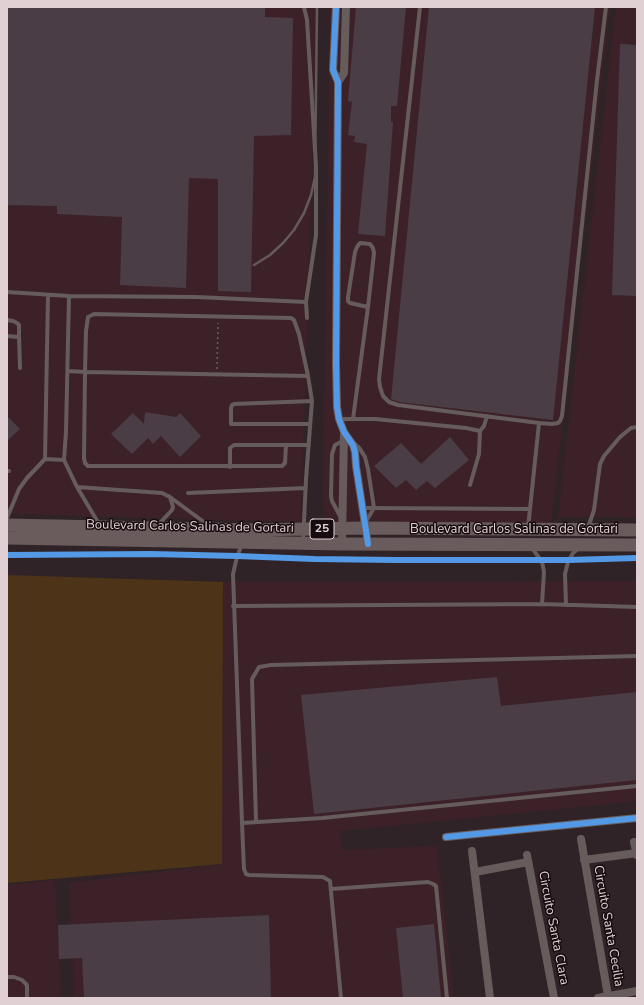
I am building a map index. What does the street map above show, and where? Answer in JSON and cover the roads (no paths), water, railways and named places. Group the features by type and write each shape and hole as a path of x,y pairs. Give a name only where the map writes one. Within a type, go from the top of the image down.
{"main road":[{"name":"Boulevard Carlos Salinas de Gortari","path":"7,524 252,530 304,529 342,524 365,526 528,530 637,530"},
{"name":"Boulevard Carlos Salinas de Gortari","path":"7,538 243,543 303,542 342,544 637,545"}],"street":[{"path":"336,7 333,70 338,82 336,363 338,407 339,419 346,437 355,452 358,482 368,544"},
{"path":"338,82 344,73 346,7"},
{"path":"342,544 342,500 346,437"},
{"path":"343,482 358,482"},
{"path":"446,837 637,818"},
{"name":"Circuito Santa Cecilia","path":"581,839 608,996"},
{"name":"Circuito Santa Cecilia","path":"584,860 637,854 634,842"},
{"path":"472,851 490,998"},
{"name":"Circuito Santa Clara","path":"475,872 528,858 554,998"},
{"path":"598,998 637,991"}],"lane":[{"path":"304,7 307,20 316,166 316,235 306,302 307,318"},
{"path":"420,7 379,379 380,387 383,396 389,402 398,405 552,424 558,423 562,416 606,7"},
{"path":"353,419 368,306 374,254 373,248 370,244 360,244 355,252 348,297 350,304 368,306"},
{"path":"7,292 69,296 196,297 306,302"},
{"path":"7,518 19,489 45,459 48,295"},
{"path":"69,296 68,371 64,460 77,487 100,526"},
{"path":"286,445 285,463 283,466 91,467 86,465 84,461 86,331 90,316 94,314 291,318 294,320 299,334 312,401 303,542"},
{"path":"7,320 13,320 19,325 20,368"},
{"path":"7,336 19,337"},
{"path":"68,371 308,376"},
{"path":"310,424 231,424 231,408 234,404 312,401"},
{"path":"470,485 479,454 480,431 484,426 487,416"},
{"path":"339,419 375,419 466,428 480,431"},
{"path":"528,530 538,423"},
{"path":"587,530 594,510 599,471 604,456 620,437 631,428 637,426"},
{"path":"342,524 331,496 332,454 335,445 346,437 360,449 365,457 368,469 374,508 365,526"},
{"path":"230,467 230,450 232,445 309,445"},
{"path":"45,459 64,460"},
{"path":"77,487 162,493 170,497 213,528"},
{"path":"188,493 306,488"},
{"path":"156,527 172,510 173,506 170,497"},
{"path":"332,501 342,500"},
{"path":"362,508 530,509"},
{"path":"243,543 233,572 233,606 244,869 246,874 249,875 323,877 330,881 341,998"},
{"path":"529,545 542,562 544,572 542,604"},
{"path":"566,605 565,574 568,562 573,553 582,545"},
{"path":"233,606 542,604 637,607"},
{"path":"256,822 252,679 259,667 637,656"},
{"path":"242,823 322,818 637,786"},
{"path":"331,889 428,882 436,886 447,998"},
{"path":"7,977 14,977 22,980 27,985 27,998"}],"railway":[{"path":"254,265 270,255 294,230 304,213 311,195 315,177 317,7"}]}
